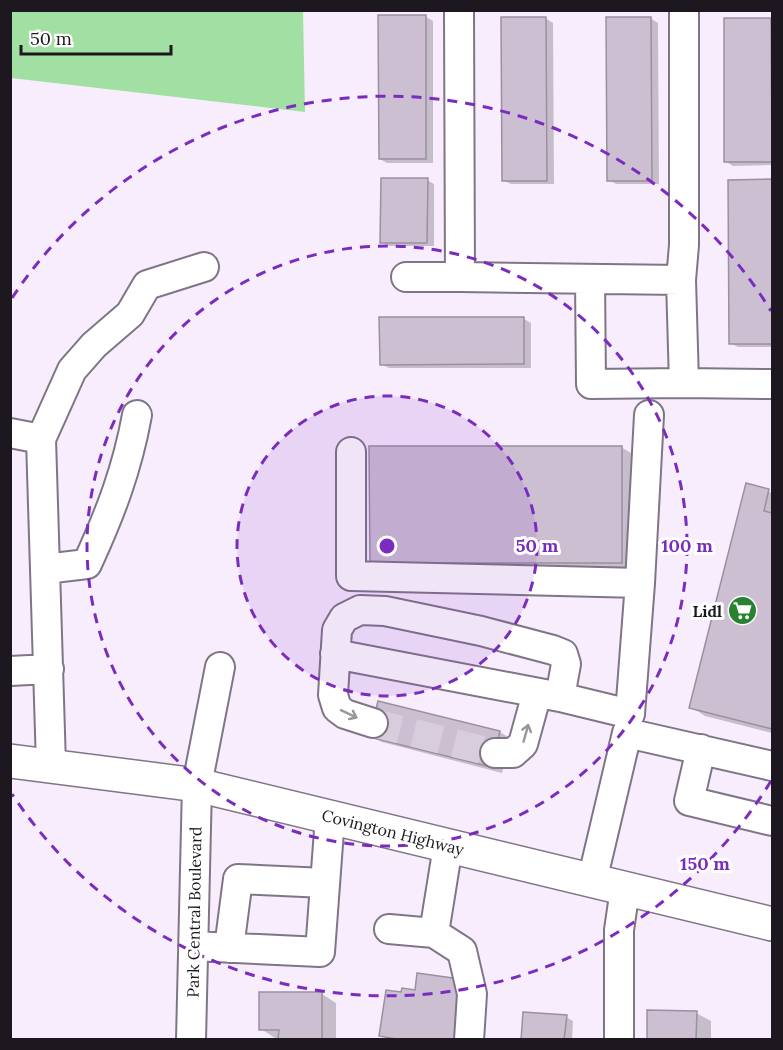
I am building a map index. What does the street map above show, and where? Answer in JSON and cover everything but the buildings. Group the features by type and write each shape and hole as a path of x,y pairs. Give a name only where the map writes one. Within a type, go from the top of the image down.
{"main road":[{"name":"Covington Highway","path":"10,761 197,784 772,924"}],"street":[{"path":"459,10 459,277"},
{"path":"684,10 684,245 681,280 684,383"},
{"path":"51,765 41,439 72,370 94,345 130,314 147,285 204,267"},
{"path":"406,277 681,280"},
{"path":"590,279 591,384 772,384"},
{"path":"45,569 87,564 106,523 130,456 137,415"},
{"path":"335,654 549,695 630,714 640,583 648,415"},
{"path":"10,433 41,439"},
{"path":"351,452 351,576 640,583"},
{"path":"372,723 345,714 337,708 333,695 337,630 344,618 360,610 385,611 491,634 563,654 566,664 523,744 513,753 495,753"},
{"name":"Park Central Boulevard","path":"191,1040 197,784 220,667"},
{"path":"10,671 49,669"},
{"path":"592,881 627,733 772,766"},
{"path":"701,749 688,801 772,821"},
{"path":"193,946 320,952 330,817"},
{"path":"434,933 448,846"},
{"path":"229,948 238,879 325,883"},
{"path":"619,1040 619,930 625,889"},
{"path":"389,928 434,933 462,951 472,994 469,1040"}],"green space":[{"path":"11,10 303,11 305,112 11,78"}],"tunnel":[{"path":"373,723 495,753"}],"place":[{"name":"Lidl","path":"743,611"}]}
